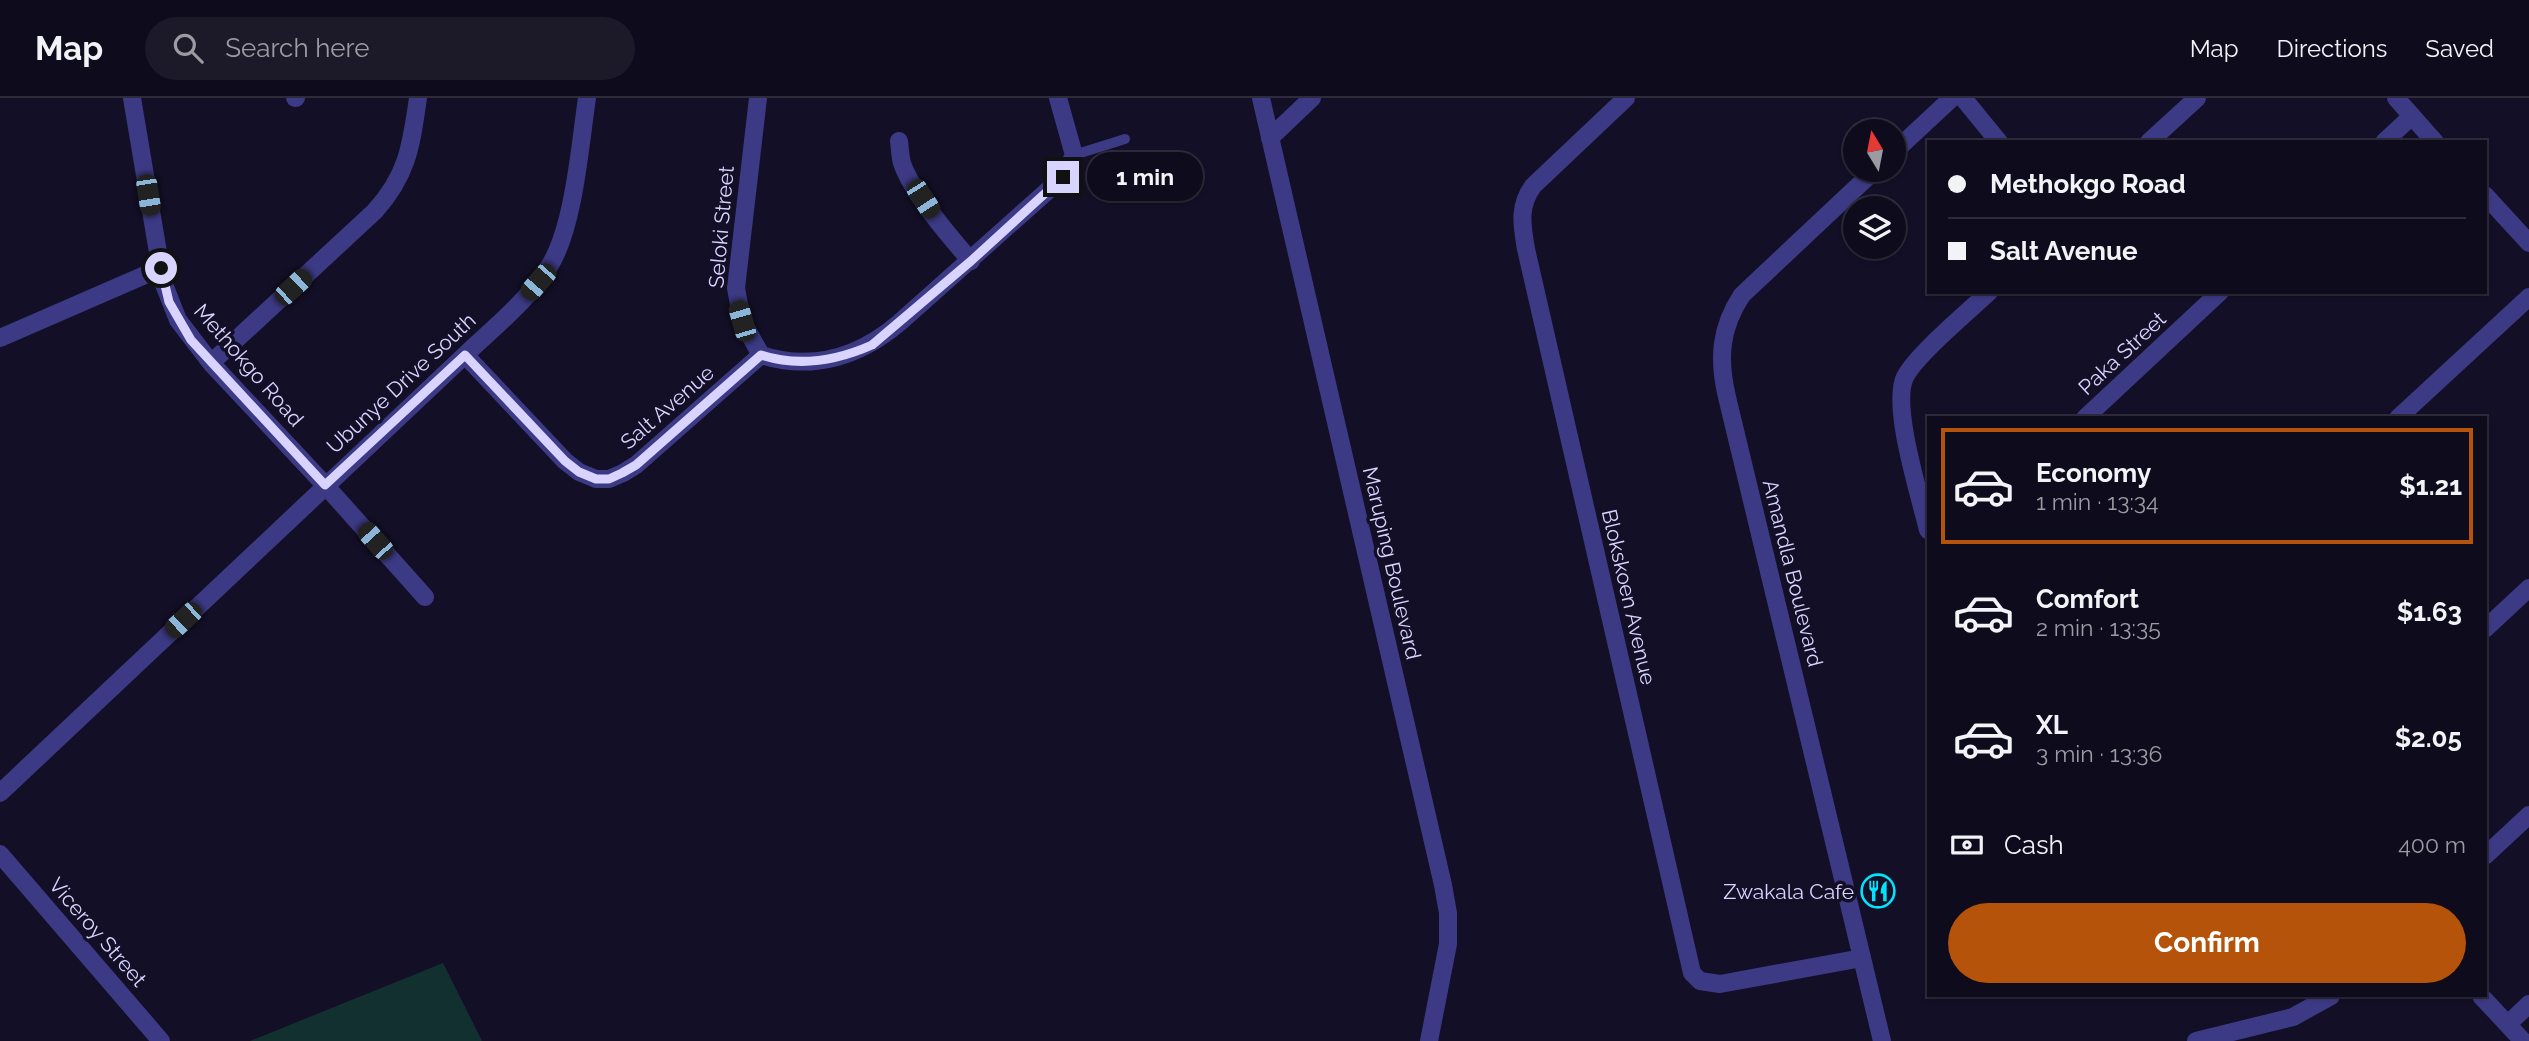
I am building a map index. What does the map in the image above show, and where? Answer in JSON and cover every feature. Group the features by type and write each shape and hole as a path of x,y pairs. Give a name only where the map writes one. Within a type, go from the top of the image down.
{"street":[{"name":"Methokgo Road","path":"132,98 161,268 169,302 178,320 211,363 425,597"},
{"path":"211,363 375,211 392,192 405,167 418,98"},
{"name":"Ubunye Drive South","path":"0,793 523,299 550,266 560,248 571,200 587,98"},
{"name":"Seloki Street","path":"758,98 736,288 742,321 761,355"},
{"path":"761,355 792,362 815,361 864,348 886,335 1063,177 1074,155 1058,98"},
{"name":"Maruping Boulevard","path":"1261,98 1448,913 1448,944 1429,1041"},
{"path":"1270,138 1312,98"},
{"name":"Blokskoen Avenue","path":"1626,98 1533,187 1525,197 1522,219 1529,262 1692,973 1700,981 1720,984 1862,958"},
{"path":"1906,141 1952,98"},
{"path":"1963,98 1997,140"},
{"path":"2152,140 2197,98"},
{"path":"2396,98 2433,140"},
{"path":"2386,140 2412,116"},
{"path":"899,141 902,163 914,186 949,236 971,261"},
{"name":"Amandla Boulevard","path":"1862,182 1742,295 1732,310 1721,344 1723,382 1882,1041"},
{"path":"2487,197 2529,243"},
{"path":"0,338 161,268"},
{"path":"1927,520 1925,499 1901,411 1905,377 1918,360 1987,294"},
{"name":"Paka Street","path":"2087,416 2218,294"},
{"path":"2400,416 2529,297"},
{"name":"Salt Avenue","path":"465,355 565,461 579,472 596,479 609,479 636,465 761,355"},
{"path":"2487,627 2529,588"},
{"path":"2487,854 2529,815"},
{"name":"Viceroy Street","path":"0,854 161,1041"},
{"path":"2196,1041 2293,1017 2329,997"},
{"path":"2483,997 2523,1041"},
{"path":"2508,1024 2529,1004"}],"lane":[{"path":"1074,155 1125,139"}],"green space":[{"path":"443,963 482,1041 250,1041"}],"place":[{"name":"Zwakala Cafe","path":"1878,891"}],"route":[{"path":"161,268 169,302 191,340 325,485 465,355 565,461 579,472 596,479 609,479 636,465 761,355 792,362 815,361 856,352 872,345 971,261 1063,177"}]}
